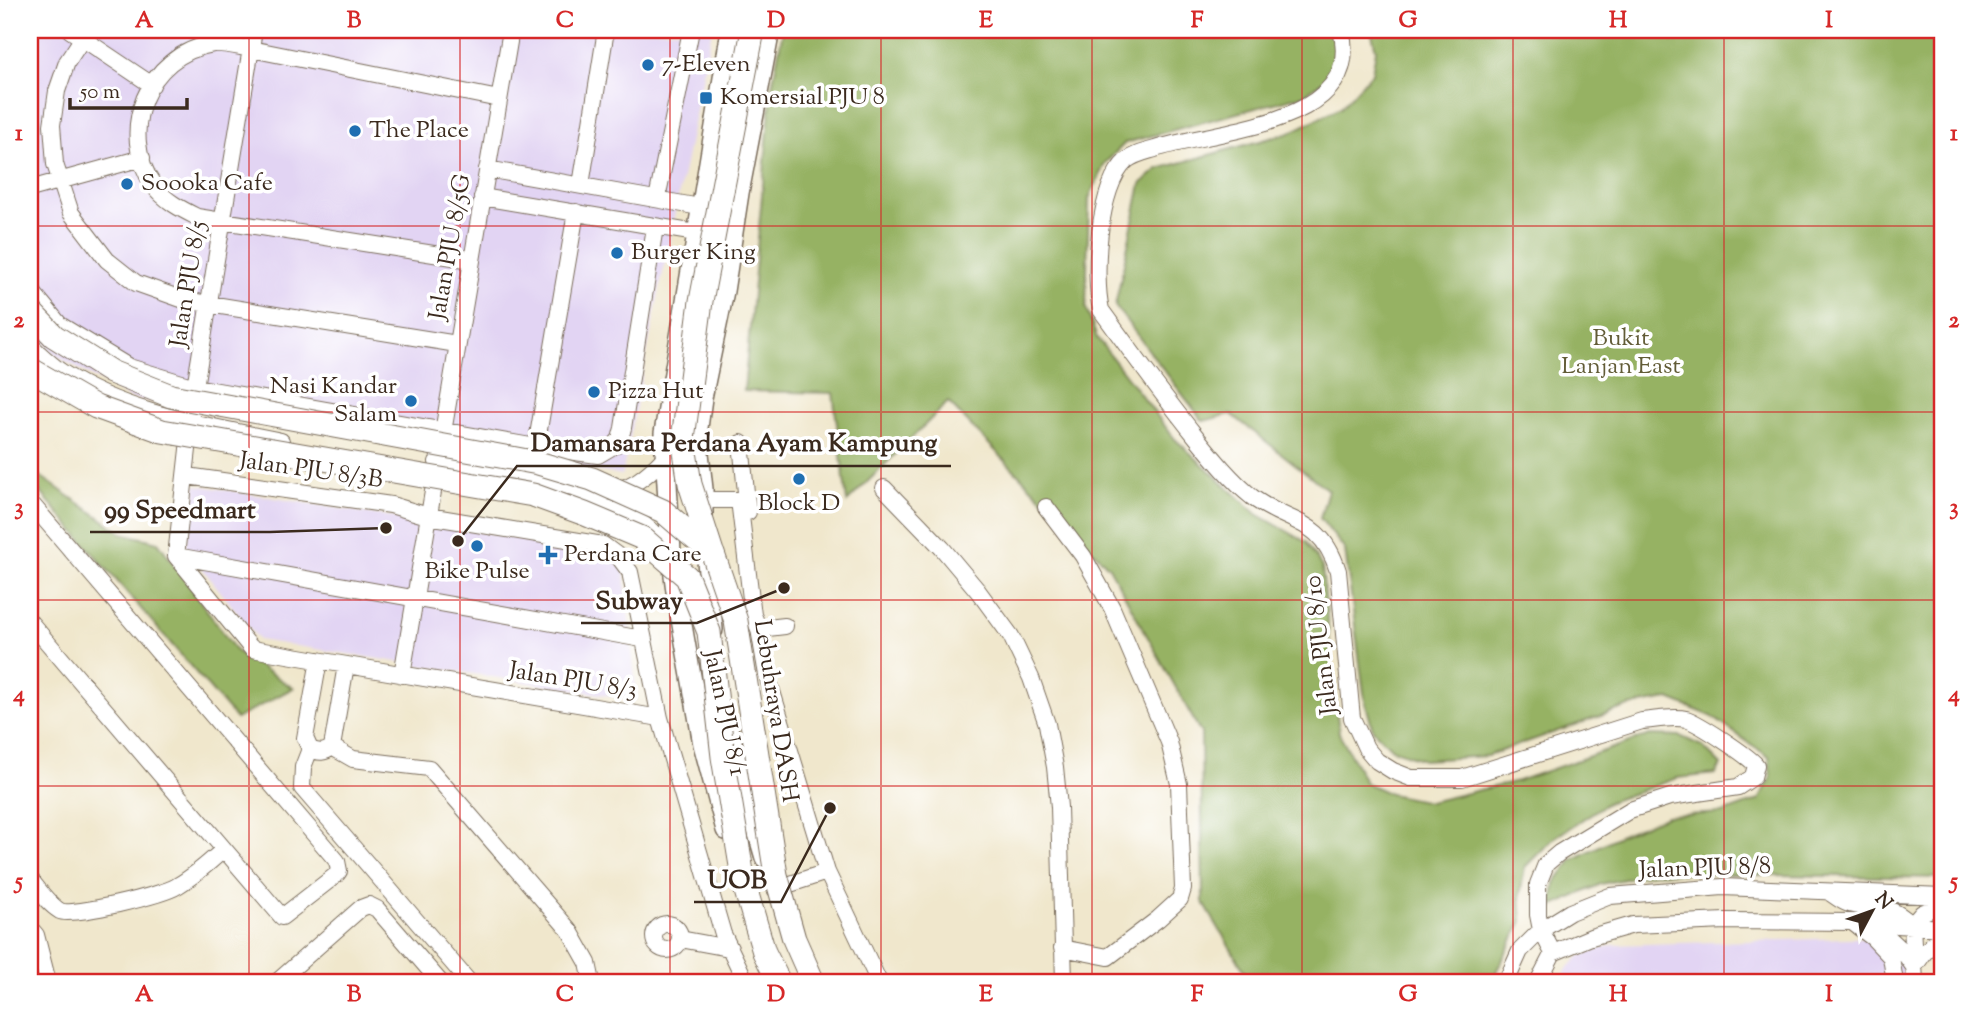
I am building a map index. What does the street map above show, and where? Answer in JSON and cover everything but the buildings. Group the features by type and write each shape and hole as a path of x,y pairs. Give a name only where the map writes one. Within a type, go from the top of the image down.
{"highway":[{"name":"Lebuhraya DASH","path":"752,30 701,301 683,439 690,484 736,621 754,751 776,875 794,939 813,982"},
{"path":"30,311 54,335 111,372 171,396 538,463 592,479 663,511 713,554"},
{"path":"30,369 96,407 162,431 533,495 642,538 687,578 709,632 723,757 744,884 764,952 780,982"}],"main road":[{"name":"Jalan PJU 8/1","path":"731,30 664,433 664,457 671,552 703,744 731,849 780,982"},
{"name":"Jalan PJU 8/1","path":"770,30 697,435 712,627 731,743 781,908 821,982"}],"street":[{"name":"Jalan PJU 8/5","path":"176,556 195,387 254,30"},
{"name":"Jalan PJU 8/5G","path":"436,467 511,30"},
{"path":"581,185 606,30"},
{"path":"657,199 691,30"},
{"name":"Jalan PJU 8/10","path":"1341,30 1345,43 1345,61 1334,83 1316,102 1269,121 1137,154 1126,162 1114,178 1104,208 1097,293 1101,310 1212,457 1254,498 1306,525 1321,537 1333,555 1338,571 1352,718 1366,748 1377,761 1411,778 1462,778 1642,721 1687,719 1756,765 1753,777 1738,787 1670,797 1630,810 1559,853 1546,864 1538,884 1541,930 1553,953"},
{"path":"152,85 80,32 57,91 51,125 59,181 71,213 107,260 136,283 184,300 457,344"},
{"path":"472,260 197,217 167,201 154,186 142,158 137,128 140,107 152,85 171,64 199,48 216,44 251,48 499,99"},
{"path":"30,188 142,158"},
{"path":"487,169 700,207"},
{"path":"482,197 696,233"},
{"path":"536,447 576,212"},
{"path":"30,289 60,325 129,367 195,387 536,447 598,455 608,451 620,439 655,227"},
{"path":"30,345 62,373 129,406 192,422 436,467 605,493 632,486 647,476 664,457"},
{"path":"741,443 762,614 759,629"},
{"path":"402,675 422,588 428,516 436,467"},
{"path":"436,467 625,513 639,519 651,529 671,552"},
{"name":"Jalan PJU 8/3B","path":"187,476 391,505 428,516"},
{"path":"884,488 978,590 1011,636 1031,678 1047,724 1055,767 1059,807 1064,982"},
{"path":"703,494 746,490"},
{"path":"703,494 739,500 753,615 759,629 767,675 827,872 880,982"},
{"path":"30,502 337,861 339,871 282,917 30,622"},
{"path":"1046,508 1083,556 1112,608 1143,680 1172,752 1179,784 1181,830 1183,889 1180,899 1108,957 1062,948"},
{"name":"Jalan PJU 8/3","path":"176,556 252,649 660,718 630,572 618,556 603,545 428,516"},
{"path":"176,556 422,588 642,639"},
{"path":"759,629 785,626"},
{"path":"319,660 305,738 310,750 303,766 302,788 469,982"},
{"path":"332,747 346,665"},
{"path":"660,718 723,934 746,982"},
{"path":"310,750 321,752 332,747"},
{"path":"332,747 353,759 429,768 570,930 589,963 592,982"},
{"path":"30,879 49,902 62,912 76,913 174,888 200,872 224,849"},
{"path":"775,889 827,872"},
{"name":"Jalan PJU 8/8","path":"1506,982 1520,951 1541,930 1570,912 1610,896 1723,887 1943,896"},
{"path":"1827,891 1847,903 1889,908 1912,925"},
{"path":"1914,975 1912,925 1922,913 1943,904"},
{"path":"277,982 360,908 369,905 377,909 440,982"},
{"path":"1538,982 1553,953 1591,937 1633,925 1726,921 1852,922 1943,928"},
{"path":"1852,922 1873,938 1891,957 1895,982"},
{"path":"1873,923 1902,950 1914,975"},
{"path":"30,928 36,935 48,982"},
{"path":"1914,975 1924,953 1943,934"},
{"path":"680,939 729,948"}],"shaded area":[{"path":"30,30 712,30 622,475 129,398 53,354 30,324"},
{"path":"196,485 605,552 624,569 637,700 259,640 186,548"},
{"path":"1882,937 1903,961 1904,982 1560,982 1566,970 1580,956 1613,945"}],"green space":[{"path":"783,30 1332,30 1337,47 1327,78 1304,95 1125,143 1105,163 1089,198 1086,308 1097,338 1175,439 1257,514 1306,542 1322,567 1339,733 1366,783 1390,794 1429,802 1518,781 1650,735 1680,736 1702,746 1721,765 1716,774 1677,778 1609,802 1554,838 1525,867 1520,895 1522,921 1491,982 1251,982 1203,902 1201,733 1109,567 948,402 847,502 833,393 744,391 772,86"},
{"name":"Bukit Lanjan East","path":"1371,30 1943,30 1943,878 1654,873 1601,884 1552,907 1555,883 1572,860 1667,816 1723,813 1759,800 1771,778 1769,757 1711,716 1669,699 1629,706 1487,756 1423,760 1392,749 1373,730 1365,701 1345,550 1320,518 1328,490 1231,414 1203,421 1115,306 1141,184 1158,169 1289,133 1341,107 1372,73 1376,50"},
{"path":"30,469 122,533 158,542 236,651 293,688 236,719 30,480"}],"place":[{"name":"7-Eleven","path":"648,65"},
{"name":"Komersial PJU 8","path":"706,98"},
{"name":"The Place","path":"355,131"},
{"name":"Soooka Cafe","path":"127,184"},
{"name":"Burger King","path":"617,253"},
{"name":"Pizza Hut","path":"594,392"},
{"name":"Nasi Kandar Salam","path":"411,401"},
{"name":"Block D","path":"799,479"},
{"name":"99 Speedmart","path":"386,528"},
{"name":"Damansara Perdana Ayam Kampung","path":"458,541"},
{"name":"Bike Pulse","path":"477,546"},
{"name":"Perdana Care","path":"548,555"},
{"name":"Subway","path":"784,588"},
{"name":"UOB","path":"830,808"}]}
